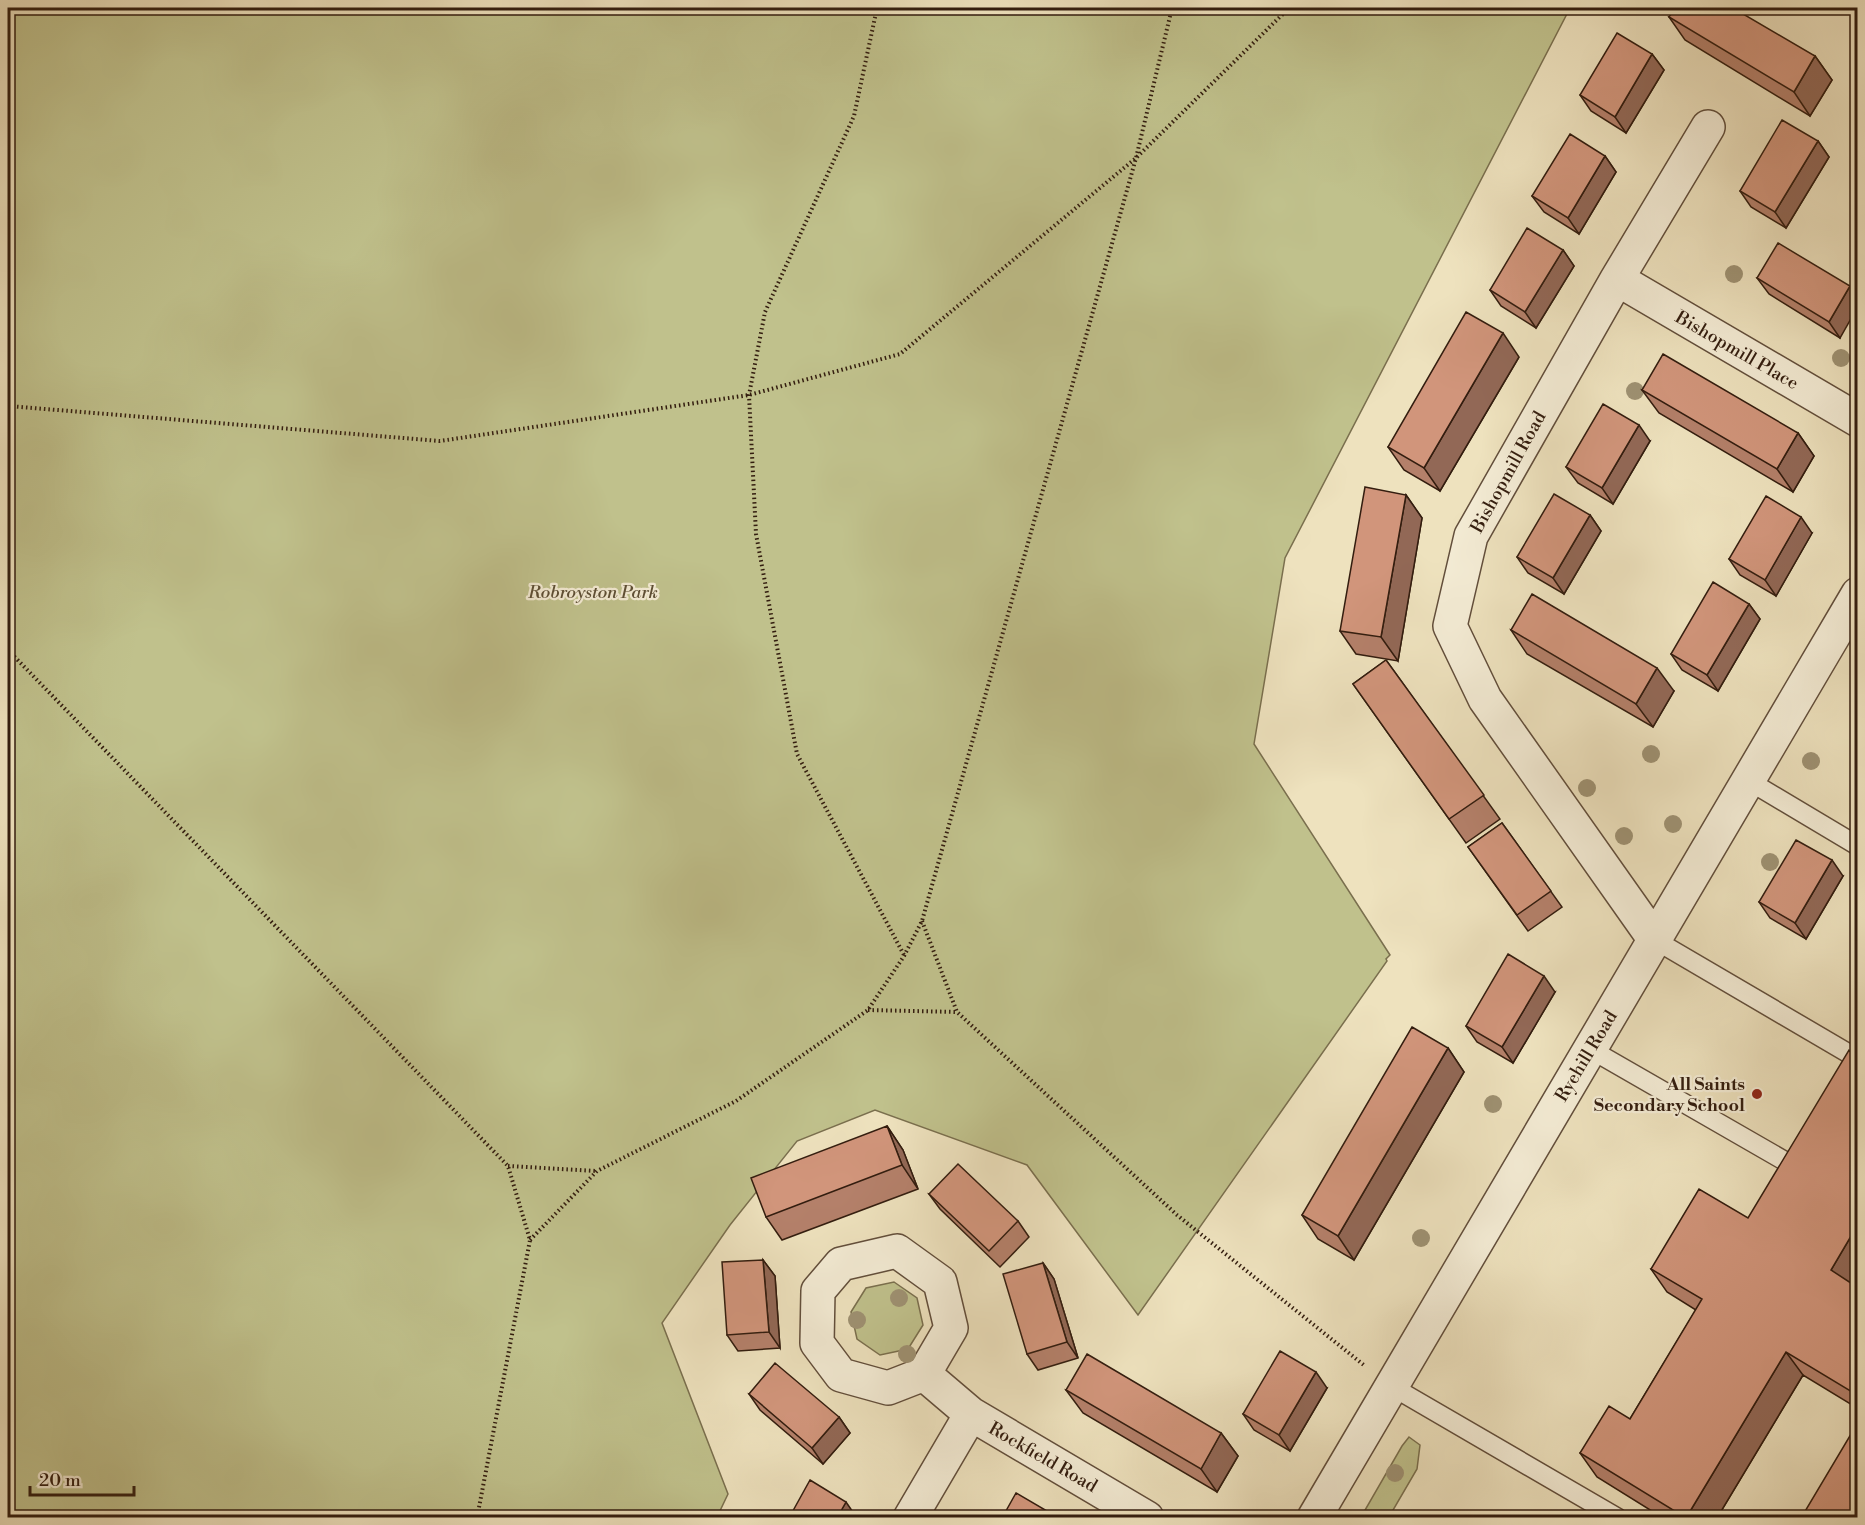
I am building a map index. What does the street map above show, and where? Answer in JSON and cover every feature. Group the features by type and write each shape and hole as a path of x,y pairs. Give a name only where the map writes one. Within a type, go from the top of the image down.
{"street":[{"name":"Bishopmill Road","path":"1654,940 1485,699 1450,626 1471,536 1617,279 1708,127"},
{"name":"Bishopmill Place","path":"1617,279 1857,420"},
{"name":"Ryehill Road","path":"1314,1518 1857,594"},
{"path":"897,1251 940,1282 951,1328 924,1374 888,1388 841,1376 817,1342 818,1291 841,1264 897,1251"},
{"name":"Rockfield Road","path":"924,1374 971,1414 1147,1518"},
{"name":"Rockfield Road","path":"910,1518 971,1414"}],"lane":[{"path":"1749,781 1857,846"},
{"path":"1654,940 1857,1059"},
{"path":"1590,1049 1790,1164"},
{"path":"1391,1386 1618,1518"}],"path":[{"path":"877,8 854,116 765,312 749,395 756,534 797,754 904,956"},
{"path":"530,1240 597,1171 736,1101 868,1011 904,956 922,921 1136,158 1173,8"},
{"path":"8,406 440,441 749,395 900,354 1136,158 1289,8"},
{"path":"8,650 508,1166 530,1240 477,1518"},
{"path":"922,921 957,1012 1177,1215 1391,1386"},
{"path":"868,1011 957,1012"},
{"path":"508,1166 597,1171"}],"green space":[{"name":"Robroyston Park","path":"8,8 1570,8 1285,558 1254,744 1390,955 1138,1315 1027,1165 875,1110 797,1141 730,1225 662,1323 728,1494 717,1517 8,1517"},
{"path":"894,1282 917,1298 923,1325 908,1349 880,1355 857,1339 851,1312 866,1288"},
{"path":"1409,1437 1420,1445 1417,1469 1389,1517 1361,1517 1402,1446"}],"building":[{"path":"1675,8 1733,8 1815,56 1794,92 1669,17"},
{"path":"1617,33 1652,54 1615,117 1580,95"},
{"path":"1782,120 1818,141 1775,212 1740,191"},
{"path":"1570,134 1605,156 1568,218 1532,196"},
{"path":"1527,228 1563,250 1525,312 1490,290"},
{"path":"1778,243 1850,286 1829,322 1757,278"},
{"path":"1466,312 1503,333 1424,468 1388,447"},
{"path":"1663,354 1798,433 1777,469 1642,390"},
{"path":"1603,404 1639,425 1602,488 1566,467"},
{"path":"1365,487 1406,495 1381,637 1340,631"},
{"path":"1554,494 1590,515 1553,578 1517,557"},
{"path":"1766,496 1801,517 1765,580 1729,559"},
{"path":"1713,582 1749,604 1707,675 1671,654"},
{"path":"1532,594 1657,668 1636,704 1511,630"},
{"path":"1386,660 1484,795 1449,819 1353,684"},
{"path":"1502,823 1551,891 1517,915 1468,847"},
{"path":"1796,840 1832,860 1795,923 1759,902"},
{"path":"1508,954 1544,976 1502,1047 1466,1026"},
{"path":"1412,1027 1448,1048 1338,1236 1302,1215"},
{"path":"1849,1050 1857,1056 1857,1226 1831,1270 1857,1287 1857,1395 1786,1352 1686,1518 1580,1453 1609,1406 1630,1419 1702,1299 1651,1269 1699,1189 1748,1218"},
{"path":"887,1126 902,1165 766,1217 751,1178"},
{"path":"958,1164 1018,1221 989,1251 929,1194"},
{"path":"763,1260 769,1332 727,1335 722,1262"},
{"path":"1043,1263 1067,1342 1027,1354 1003,1274"},
{"path":"1280,1351 1316,1372 1279,1435 1243,1414"},
{"path":"1087,1354 1221,1433 1201,1469 1066,1390"},
{"path":"775,1363 839,1417 812,1448 749,1394"},
{"path":"1857,1424 1857,1518 1801,1518"},
{"path":"810,1480 846,1502 837,1518 789,1518"},
{"path":"1016,1493 1059,1518 1002,1518"}],"place":[{"name":"All Saints Secondary School","path":"1757,1094"}]}
